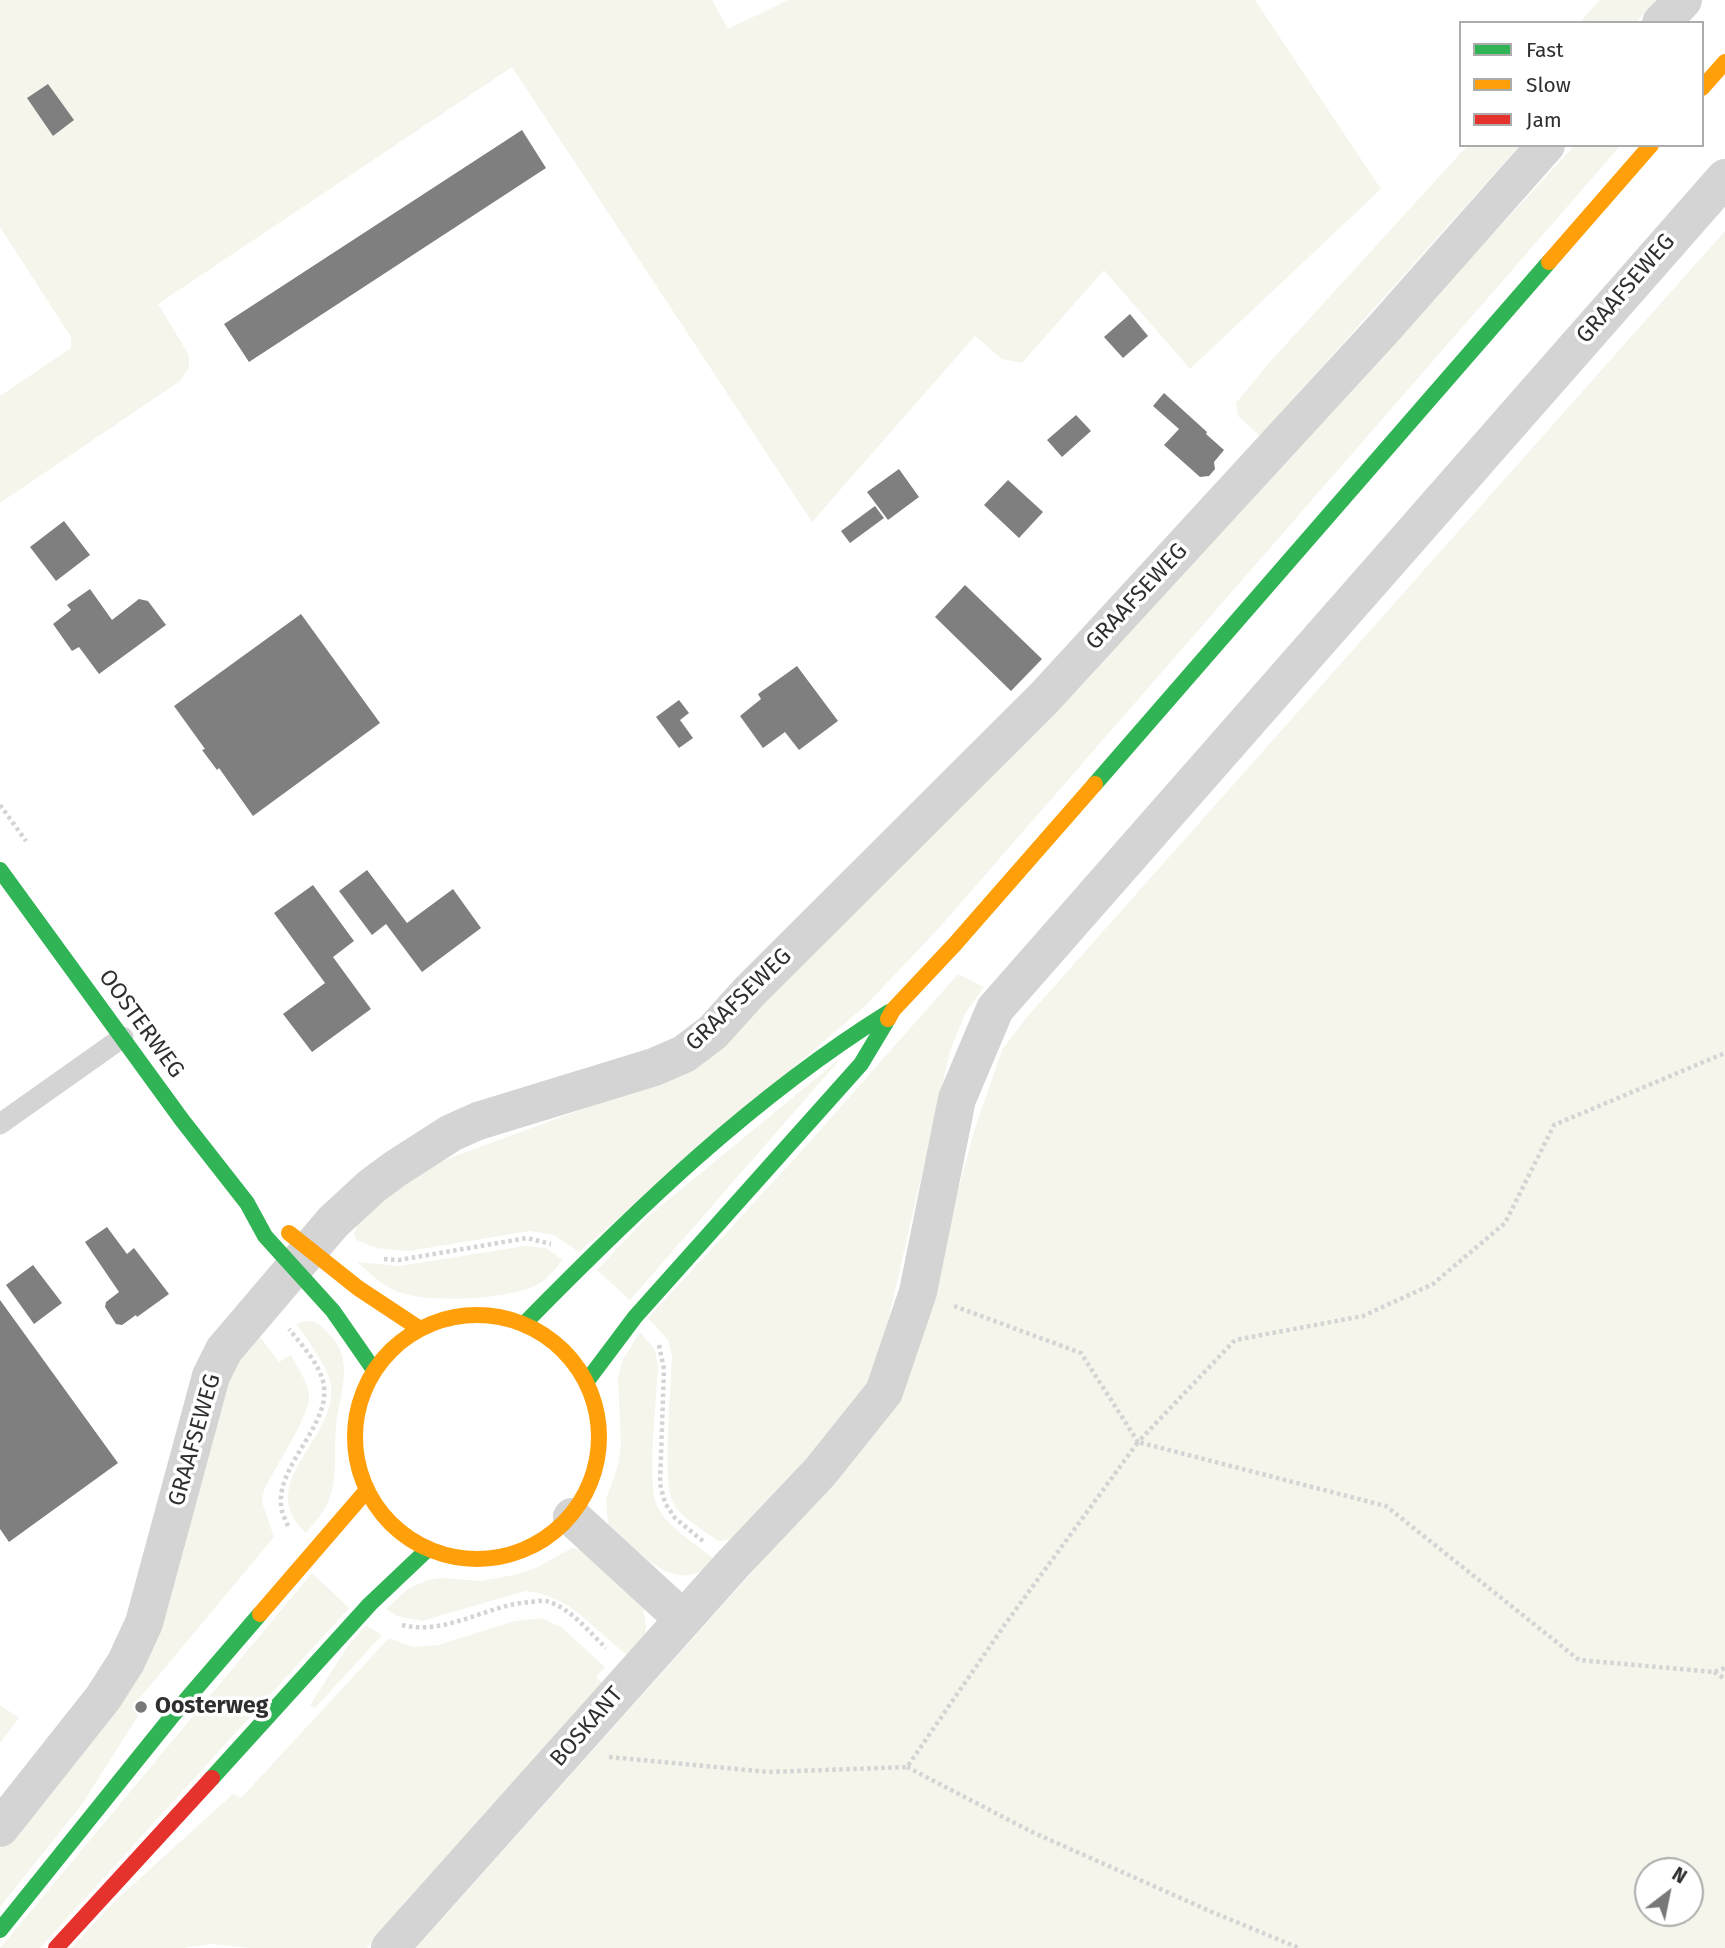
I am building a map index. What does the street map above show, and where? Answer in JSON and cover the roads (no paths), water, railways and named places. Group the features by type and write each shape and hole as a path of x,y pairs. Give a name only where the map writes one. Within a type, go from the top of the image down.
{"main road":[{"path":"1704,86 1725,62"},
{"path":"587,1381 635,1317 861,1064 893,1010 964,933 1649,147"},
{"name":"OOSTERWEG","path":"0,870 182,1120 247,1203 265,1236 302,1260 358,1288 420,1329"},
{"path":"524,1324 706,1147 839,1043 893,1010"},
{"name":"OOSTERWEG","path":"247,1203 281,1227 374,1370"},
{"path":"489,1315 524,1324 549,1338 564,1351 587,1381 598,1415 600,1451 591,1486 572,1517 548,1538 520,1552 489,1560 458,1559 428,1549 402,1535 382,1515 367,1490 357,1461 355,1429 361,1398 374,1370 394,1347 420,1329 454,1317 489,1315"},
{"path":"0,1930 173,1715 367,1490"},
{"path":"56,1948 370,1604 428,1549"}],"street":[{"path":"1663,21 1683,0"},
{"name":"GRAAFSEWEG","path":"0,1828 103,1698 126,1662 144,1623 211,1376 225,1350 333,1222 372,1186 451,1133 478,1121 654,1067 684,1054 706,1038 1044,698 1385,327 1544,147"},
{"name":"GRAAFSEWEG","path":"683,1619 820,1472 884,1392 918,1292 957,1099 995,1009 1725,178"},
{"path":"572,1517 683,1619"},
{"name":"BOSKANT","path":"390,1948 683,1619"}],"lane":[{"path":"0,1124 123,1037"}],"place":[{"name":"Oosterweg","path":"141,1707"}]}
